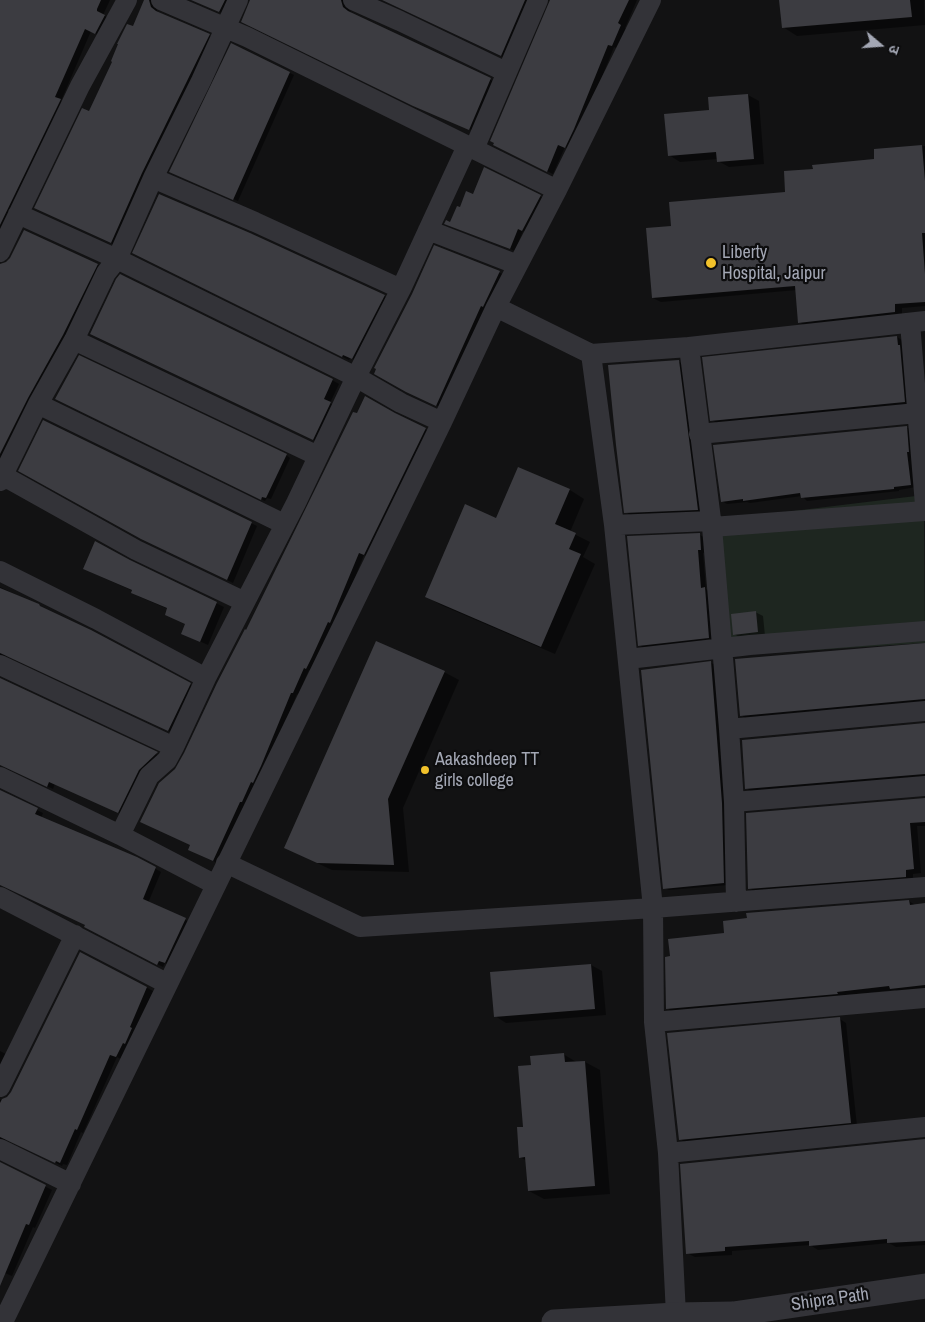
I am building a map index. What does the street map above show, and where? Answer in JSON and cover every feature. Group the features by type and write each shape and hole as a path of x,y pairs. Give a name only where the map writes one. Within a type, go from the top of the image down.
{"street":[{"path":"0,252 80,86 128,0"},
{"path":"162,0 225,28 557,190"},
{"path":"238,0 153,178 117,259 106,273 74,340 38,404 1,477 136,550 245,602"},
{"path":"353,0 400,20 506,72"},
{"path":"120,835 149,776 167,760 174,747 206,678 470,148 538,0"},
{"path":"3,1322 442,422 496,307 557,190 650,0"},
{"path":"153,178 255,222 401,289"},
{"path":"18,214 117,259 356,377 401,403 442,422"},
{"path":"428,230 518,265"},
{"path":"496,307 591,354 689,346 918,322 917,413 925,505"},
{"path":"74,340 318,456"},
{"path":"689,346 711,524 730,729 736,902"},
{"path":"591,354 614,525 653,908 654,1022 668,1153 676,1315"},
{"path":"38,404 284,524"},
{"path":"699,434 917,413"},
{"path":"614,525 711,524 925,511"},
{"path":"0,571 96,619 206,678"},
{"path":"628,659 722,648 925,631"},
{"path":"0,665 174,747"},
{"path":"730,729 925,711"},
{"path":"0,777 120,835 216,885"},
{"path":"734,802 925,786"},
{"path":"226,863 360,927 653,908 925,887"},
{"path":"0,897 168,984"},
{"path":"0,1087 75,935"},
{"path":"654,1022 925,998"},
{"path":"668,1153 925,1127"},
{"path":"0,1149 71,1184"},
{"name":"Shipra Path","path":"554,1322 748,1312 925,1286"},
{"path":"748,1312 774,1322"}],"shaded area":[{"path":"924,495 925,643 723,656 711,521"}],"building":[{"path":"0,0 101,0 97,11 105,15 95,34 85,29 55,97 61,99 0,225"},
{"path":"144,0 149,0 151,7 156,11 210,34 142,173 111,243 34,208 82,108 89,111 112,62 117,44 127,24 133,26"},
{"path":"191,0 225,0 219,12"},
{"path":"250,0 341,0 343,7 348,11 491,78 469,130 413,106 241,22"},
{"path":"382,0 525,0 501,56"},
{"path":"550,0 629,0 618,23 621,25 612,46 608,45 565,148 558,145 547,172 493,145 494,143 490,141"},
{"path":"779,0 910,0 912,17 782,28"},
{"path":"231,43 290,72 233,200 169,172"},
{"path":"748,94 754,159 717,162 716,152 668,156 664,114 709,110 708,97"},
{"path":"922,145 925,181 925,233 922,233 925,302 895,304 895,312 798,323 795,286 652,298 646,228 671,226 669,202 785,192 784,171 813,169 812,165 874,159 874,149"},
{"path":"484,167 541,195 522,231 518,229 510,249 444,224 446,220 450,222 457,206 460,207 466,191 473,194"},
{"path":"159,194 250,233 385,295 352,359 343,355 342,357 132,253"},
{"path":"24,230 98,264 0,454 0,264 10,258"},
{"path":"434,245 500,271 483,307 481,306 436,406 374,374 376,369 374,368 412,294"},
{"path":"120,274 333,379 324,399 331,402 313,440 90,334"},
{"path":"897,336 898,345 900,345 905,402 710,421 702,357"},
{"path":"79,355 287,454 266,498 262,497 261,500 55,399"},
{"path":"679,360 698,510 624,513 608,365"},
{"path":"365,396 426,428 364,555 359,553 330,623 328,622 306,669 304,668 293,693 291,693 261,766 242,802 240,802 213,861 188,850 190,845 140,822 159,783 175,769 184,753 217,683 246,630 353,412 357,413"},
{"path":"43,420 252,522 227,580 141,539 18,471"},
{"path":"907,426 909,452 907,452 911,485 894,487 894,489 801,498 800,493 721,502 713,445"},
{"path":"518,467 570,489 555,524 576,533 569,549 581,554 541,647 425,597 465,504 496,518"},
{"path":"700,533 701,550 698,550 701,588 705,587 709,638 638,646 627,536"},
{"path":"95,541 217,602 200,642 181,634 185,624 165,615 167,608 131,593 132,590 83,569"},
{"path":"0,588 39,604 191,683 168,731 0,653"},
{"path":"756,611 758,632 733,635 731,614"},
{"path":"376,641 445,671 388,799 394,865 317,863 284,848"},
{"path":"925,643 925,699 740,716 735,659"},
{"path":"711,661 722,803 724,883 663,889 641,670"},
{"path":"0,678 158,752 139,770 118,813 49,782 47,787 0,765"},
{"path":"925,723 925,774 745,789 742,740"},
{"path":"0,790 38,808 35,814 137,857 156,867 143,899 186,918 165,963 159,961 157,965 84,927 85,925 0,885"},
{"path":"925,798 925,822 910,823 914,869 906,870 906,877 748,889 746,813"},
{"path":"909,900 910,905 925,903 925,985 890,989 889,986 837,992 838,994 666,1009 665,957 670,956 668,939 724,933 723,921 747,918 746,913"},
{"path":"80,952 147,987 125,1044 123,1043 116,1057 110,1055 77,1130 75,1129 60,1163 56,1161 55,1163 0,1137 0,1103 11,1092"},
{"path":"591,964 595,1009 494,1017 490,972"},
{"path":"840,1017 851,1123 679,1140 667,1033"},
{"path":"564,1053 565,1062 585,1061 595,1186 528,1191 525,1157 519,1158 517,1127 523,1127 518,1066 531,1065 530,1056"},
{"path":"925,1139 925,1241 887,1243 887,1239 809,1246 809,1241 725,1247 725,1251 686,1254 680,1164"},
{"path":"0,1162 46,1185 29,1225 26,1224 0,1286"}],"place":[{"name":"Liberty Hospital, Jaipur","path":"711,263"},
{"name":"Aakashdeep TT girls college","path":"425,770"}]}
